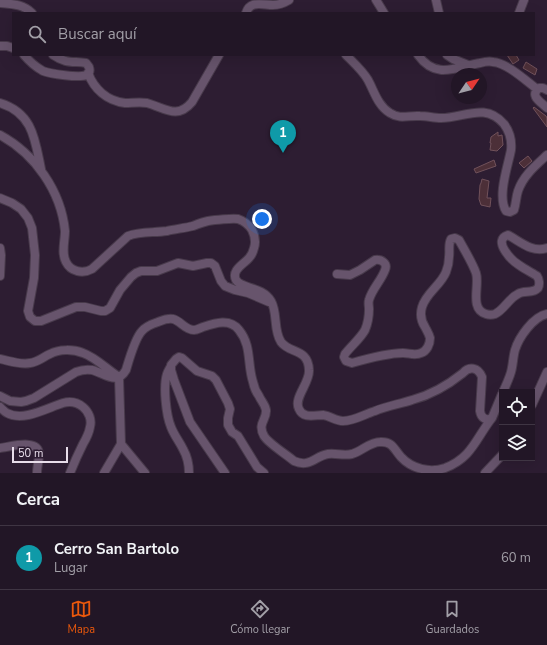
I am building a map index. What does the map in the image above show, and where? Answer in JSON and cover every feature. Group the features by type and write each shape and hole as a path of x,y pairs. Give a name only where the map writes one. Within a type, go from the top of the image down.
{"street":[{"path":"246,12 248,8 253,4 262,3 278,5 289,0"},
{"path":"376,0 383,12"},
{"path":"436,0 439,12"},
{"path":"519,12 524,0"},
{"path":"0,3 23,6 31,12"},
{"path":"0,46 12,48"},
{"path":"25,56 37,68 50,74 84,75 88,73"},
{"path":"56,56 69,62 86,64 89,67 88,73 90,79 97,89 111,99 122,102 146,103 168,111 176,112 187,108 192,102 218,56"},
{"path":"347,56 360,69 368,80 372,90 382,106 389,112 399,117 419,116 442,118 473,112 484,112 494,116 502,123 509,132 512,144 502,199 506,211 510,212 514,210 517,193 521,183 526,175 547,155"},
{"path":"419,56 428,65 442,70 451,70 495,58 537,89 541,88 547,90"},
{"path":"448,56 468,65"},
{"path":"537,89 535,97 547,108"},
{"path":"0,103 14,109 28,123 34,135 41,171"},
{"path":"0,135 11,142 34,162 53,190 61,211 65,233 64,257 67,265 73,270 85,272 92,269 128,236 137,233 161,232 194,226 208,221 236,218 244,222 251,229 254,237 254,250 250,257 236,272 236,280 240,284 263,292 270,299 280,341 286,347 302,355 308,363 308,378 297,402 299,411 304,415 324,415 338,421 352,420 372,411 426,396 459,377 467,369 472,368 480,372 482,377 480,415 485,419 492,418"},
{"path":"0,198 21,209 28,218 32,228 35,255 34,278 28,311 30,317 35,321 42,321 76,307 85,307 101,312 105,311 110,308 120,290 136,272 157,271 178,264 193,266 211,263 215,266 221,281 225,286 248,293 272,303"},
{"path":"337,274 350,275 378,259 383,261 386,266 368,302 369,318 365,329 345,354 344,357 346,361 352,362 395,353 420,354 426,349 430,340 422,321 422,308 425,300 442,279 447,270 450,258 449,242 451,239 456,238 459,240 476,272 478,279 476,301 478,308 483,313 491,315 498,312 518,294 524,291 534,291 539,284 536,276 517,264 511,258 502,245 503,238 508,235 531,248 547,248"},
{"path":"0,248 0,276"},
{"path":"504,389 512,371 516,348 520,338 539,317 547,314"},
{"path":"0,391 3,397 10,401 21,402 30,400 76,372 83,370 94,371 112,378 119,377 126,370 137,338 142,331 148,326 162,320 169,319 176,320 185,327 193,330 218,322 226,322 237,327 245,339 249,355 252,380 266,410 262,423 262,431 269,441 298,463 306,463 328,454 352,454 374,443 383,442 395,447 401,457 414,466 426,470 440,470 452,465 469,452 477,441 483,428 492,418 499,400"},
{"path":"0,359 19,364 31,363 50,354 74,350 90,356 119,377"},
{"path":"189,473 186,455 170,426 167,411 165,386 167,374 171,365 179,357 197,371 212,376 218,382 230,409 228,421 230,429 238,436 257,467 264,473"},
{"path":"171,365 174,380 190,422 225,473"},
{"path":"535,398 547,372"},
{"path":"104,473 121,444 119,377"},
{"path":"0,407 7,413 19,416 34,413 62,402 75,403 83,407 90,418 91,426 70,473"},
{"path":"0,448 29,444 36,447 39,455 37,473"},
{"path":"121,444 145,473"},
{"path":"485,473 499,458"}],"building":[{"path":"508,56 517,56 519,60 513,64"},
{"path":"526,62 537,69 535,75 523,68"},
{"path":"534,107 546,116 547,127 533,108"},
{"path":"498,132 498,136 502,135 503,145 497,151 490,150 491,137"},
{"path":"528,156 532,161 524,168 519,163"},
{"path":"494,160 496,166 476,173 474,169"},
{"path":"482,179 489,181 487,198 491,198 490,207 481,205 479,199"}],"place":[{"name":"Cerro San Bartolo","path":"283,153"}]}
